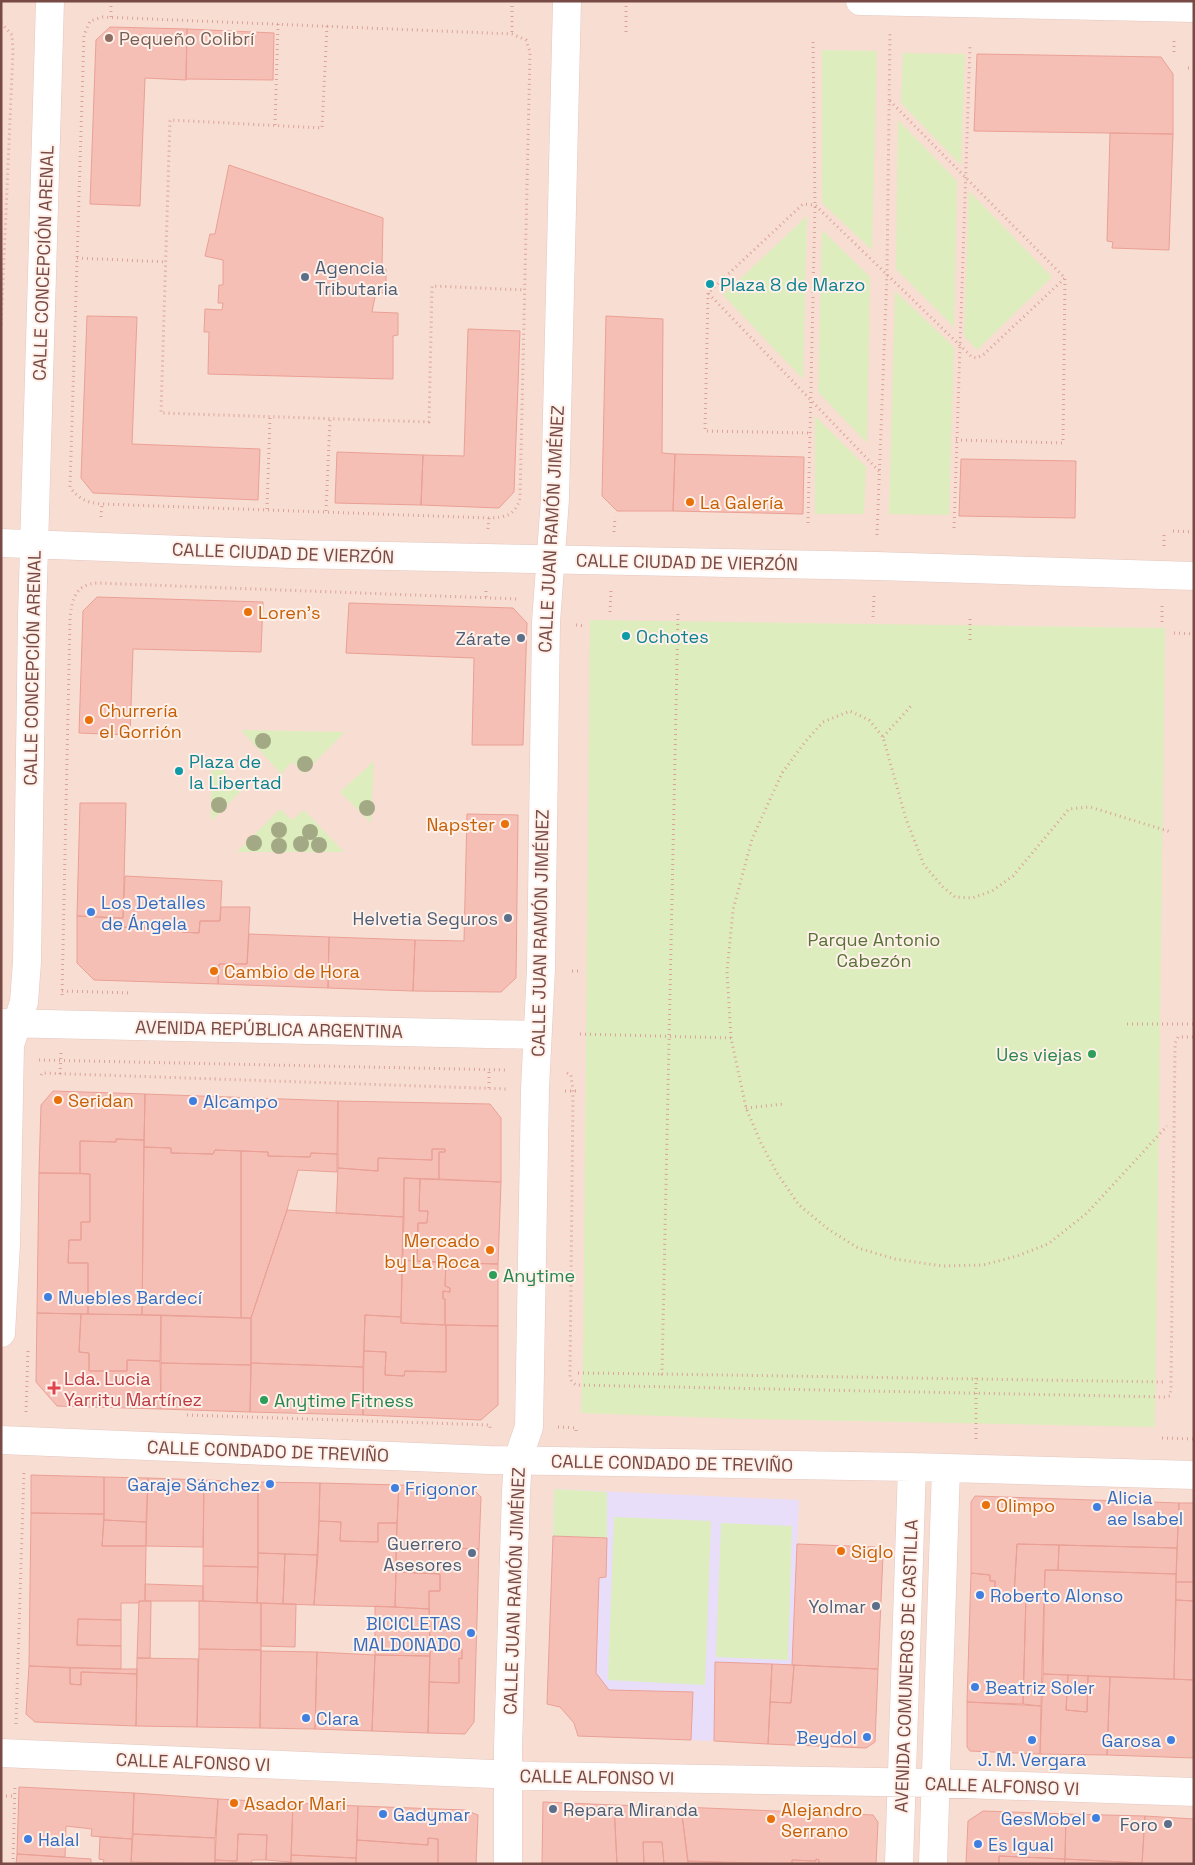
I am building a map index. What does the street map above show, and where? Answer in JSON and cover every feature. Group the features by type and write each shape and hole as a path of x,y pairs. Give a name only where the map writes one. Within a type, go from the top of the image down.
{"street":[{"name":"CALLE CONCEPCIÓN ARENAL","path":"1,1333 10,1060 8,1024 24,1002 27,962 32,616 50,1"},
{"name":"CALLE JUAN RAMÓN JIMÉNEZ","path":"508,1864 509,1737 518,1460 529,1427 536,1072 541,969 546,622 554,509 567,1"},
{"path":"860,1 1194,8"},
{"name":"CALLE CIUDAD DE VIERZÓN","path":"1,543 292,554 876,566 1194,576"},
{"name":"AVENIDA REPÚBLICA ARGENTINA","path":"8,1024 537,1035"},
{"name":"CALLE CONDADO DE TREVIÑO","path":"14,1441 489,1460 912,1467 1194,1475"},
{"name":"AVENIDA COMUNEROS DE CASTILLA","path":"899,1864 912,1467"},
{"name":"AVENIDA COMUNEROS DE CASTILLA","path":"933,1864 946,1469"},
{"name":"CALLE ALFONSO VI","path":"1,1754 509,1774 935,1783 1194,1792"}],"path":[{"path":"111,1 111,17"},
{"path":"512,1 512,34"},
{"path":"626,1 626,36"},
{"path":"489,518 93,504 80,499 72,491 70,487 84,35 90,21 111,17 512,34 526,40 530,52 520,498"},
{"path":"1,22 12,36 13,50 1,327"},
{"path":"275,125 278,24"},
{"path":"327,26 322,128 170,120 162,413 429,422 432,286 525,290"},
{"path":"808,523 809,399 815,206 813,40"},
{"path":"878,525 886,273 889,43"},
{"path":"954,528 964,178 970,46"},
{"path":"1188,68 1194,68"},
{"path":"888,100 1065,278 1063,443 956,440"},
{"path":"809,433 705,431 708,293 803,204 815,206 972,357 977,358 984,354 1065,278"},
{"path":"77,258 167,262"},
{"path":"708,293 879,471"},
{"path":"267,509 270,417"},
{"path":"326,512 330,419"},
{"path":"1173,531 1194,532"},
{"path":"62,991 70,618 71,606 78,591 87,583 524,599"},
{"path":"662,1374 678,614"},
{"path":"970,618 970,640"},
{"path":"1174,634 1194,634"},
{"path":"883,736 911,706"},
{"path":"1168,1126 1158,1134 1087,1213 1048,1244 1017,1256 983,1265 942,1266 895,1259 858,1248 828,1229 799,1205 777,1173 761,1143 746,1108 731,1038 727,972 733,910 752,839 782,773 823,722 850,711 870,720 883,736 906,819 924,865 943,887 955,896 972,898 992,891 1013,876 1069,809 1090,807 1171,832"},
{"path":"1127,1024 1194,1024"},
{"path":"580,1034 731,1038"},
{"path":"10,1060 566,1072 571,1075 573,1092 570,1378 576,1384 1164,1397 1170,1396 1175,1042 1178,1037 1194,1037"},
{"path":"35,1080 42,1074 506,1088"},
{"path":"746,1108 784,1104"},
{"path":"578,1373 1164,1382"},
{"path":"976,1378 976,1436"},
{"path":"1162,1438 1194,1439"},
{"path":"14,1441 16,1730"},
{"path":"1,1796 15,1796"}],"shaded area":[{"path":"1,1 1194,1 1194,1864 1,1864"},
{"path":"554,1489 799,1500 792,1665 714,1741 578,1736 574,1723 560,1707 547,1704"}],"green space":[{"path":"822,50 877,51 872,250 822,203"},
{"path":"903,53 965,54 961,165 901,103"},
{"path":"898,120 957,181 954,327 896,269"},
{"path":"969,191 1052,277 977,350 964,336"},
{"path":"807,216 803,379 723,295"},
{"path":"822,230 870,277 867,443 818,392"},
{"path":"895,291 954,347 949,515 889,514"},
{"path":"815,416 866,467 864,514 815,514"},
{"name":"Parque Antonio Cabezón","path":"590,620 1165,628 1155,1427 746,1419 581,1413"},
{"path":"241,730 345,732 304,773 292,762 281,774"},
{"path":"211,758 242,790 211,821"},
{"path":"374,761 371,823 340,792"},
{"path":"280,809 292,820 304,810 344,852 237,852"},
{"path":"554,1489 607,1492 607,1538 553,1536"},
{"path":"614,1517 711,1521 705,1685 608,1680"},
{"path":"721,1523 792,1526 788,1660 716,1657"}],"building":[{"path":"110,27 187,29 186,80 145,78 140,206 90,204 96,40"},
{"path":"187,29 274,33 273,80 186,79"},
{"path":"977,54 1161,57 1173,74 1173,134 974,131"},
{"path":"1110,133 1173,134 1169,250 1112,248 1113,242 1107,241"},
{"name":"Agencia Tributaria","path":"229,165 383,218 382,267 386,269 386,294 376,291 372,312 398,313 398,335 393,336 393,379 208,374 209,332 204,332 205,309 222,310 223,303 218,303 219,285 223,285 223,260 205,256 210,234 215,234"},
{"path":"87,316 137,317 132,444 260,449 258,500 93,493 81,478"},
{"path":"606,316 663,319 662,453 675,454 673,511 617,511 602,496"},
{"path":"468,329 520,331 514,492 499,508 421,505 423,455 464,456"},
{"path":"337,452 423,455 421,505 335,503"},
{"path":"675,454 804,457 803,514 673,511"},
{"path":"961,459 1076,461 1075,518 959,516"},
{"path":"97,597 263,602 261,652 133,649 130,735 79,733 83,611"},
{"path":"349,603 513,608 527,623 523,745 472,745 474,658 346,653"},
{"path":"80,803 126,803 123,918 77,916"},
{"path":"467,814 518,815 516,978 501,992 413,991 415,940 464,941"},
{"path":"125,876 222,881 220,921 200,921 199,933 182,932 181,929 119,927 119,918 123,918"},
{"path":"221,907 250,907 247,964 219,964 218,984 94,980 77,963 77,916 119,918 119,927 181,929 182,932 199,933 200,921 220,921"},
{"path":"249,934 329,937 328,988 218,984 219,964 247,964"},
{"path":"329,937 415,940 413,991 328,988"},
{"path":"53,1091 145,1094 144,1140 116,1139 116,1142 80,1141 80,1173 39,1173 41,1105"},
{"path":"145,1094 338,1101 337,1154 311,1153 310,1157 268,1156 268,1152 215,1150 213,1154 171,1153 171,1148 144,1147"},
{"path":"338,1101 490,1104 501,1118 501,1182 439,1179 439,1152 445,1152 445,1149 432,1149 432,1160 378,1158 378,1171 338,1168"},
{"path":"116,1139 144,1140 142,1315 88,1314 88,1263 68,1263 69,1240 81,1240 81,1222 90,1222 90,1174 80,1173 80,1141 116,1142"},
{"path":"144,1147 171,1148 171,1153 213,1154 215,1150 241,1151 241,1318 142,1315"},
{"path":"432,1149 445,1149 445,1152 439,1152 439,1179 404,1178 404,1217 336,1213 338,1168 378,1171 378,1158 432,1160"},
{"path":"241,1151 268,1152 268,1156 310,1157 311,1153 337,1154 337,1172 298,1170 287,1210 251,1318 241,1318"},
{"path":"39,1173 90,1174 90,1222 81,1222 81,1240 69,1240 68,1263 88,1263 88,1314 37,1313"},
{"path":"404,1178 420,1179 419,1211 428,1211 427,1223 418,1223 417,1261 402,1260"},
{"path":"420,1179 501,1182 498,1264 417,1261 418,1223 427,1223 428,1211 419,1211"},
{"path":"287,1210 404,1217 401,1317 365,1315 363,1367 251,1363 251,1318"},
{"path":"402,1260 446,1263 445,1286 450,1288 450,1292 443,1291 443,1299 445,1299 445,1325 401,1323"},
{"path":"446,1263 498,1264 498,1326 445,1325 445,1299 443,1299 443,1291 450,1292 450,1288 445,1286"},
{"path":"37,1313 81,1314 79,1352 89,1353 89,1371 127,1371 127,1360 160,1361 161,1409 57,1406 36,1382"},
{"path":"81,1314 161,1315 160,1361 127,1360 127,1371 89,1371 89,1353 79,1352"},
{"path":"161,1315 251,1318 251,1365 161,1363"},
{"path":"365,1315 401,1317 401,1323 446,1325 446,1372 405,1371 404,1376 385,1375 386,1352 364,1351"},
{"path":"446,1325 498,1326 498,1405 481,1420 363,1415 364,1351 386,1352 385,1375 404,1376 405,1371 446,1372"},
{"path":"161,1363 251,1365 250,1412 161,1409"},
{"path":"251,1363 363,1367 363,1415 250,1412"},
{"path":"31,1475 104,1477 104,1514 31,1513"},
{"path":"104,1477 148,1478 146,1522 104,1520"},
{"path":"148,1478 204,1480 203,1547 146,1546"},
{"path":"204,1480 258,1482 258,1567 203,1566"},
{"path":"258,1482 320,1483 318,1555 258,1553"},
{"path":"320,1483 399,1485 397,1523 378,1523 378,1542 340,1541 341,1522 319,1521"},
{"path":"399,1485 470,1486 481,1497 479,1549 396,1546"},
{"path":"975,1496 1179,1503 1177,1548 1017,1544 1014,1596 995,1596 995,1581 990,1581 990,1575 971,1573 971,1502"},
{"path":"1179,1503 1194,1503 1194,1582 1176,1582"},
{"path":"31,1513 104,1514 102,1546 146,1546 145,1601 121,1603 121,1620 78,1619 77,1645 121,1646 121,1669 29,1666"},
{"path":"104,1520 146,1522 146,1546 102,1546"},
{"path":"319,1521 341,1522 340,1541 378,1542 378,1523 397,1523 395,1607 314,1605"},
{"path":"553,1536 607,1538 606,1577 599,1578 596,1673 609,1690 693,1692 691,1740 578,1736 574,1723 560,1707 547,1704"},
{"path":"797,1544 875,1547 883,1555 878,1669 792,1665"},
{"path":"1017,1544 1059,1545 1058,1570 1045,1570 1044,1595 1014,1596"},
{"path":"1059,1545 1177,1548 1176,1574 1058,1570"},
{"path":"396,1546 479,1549 474,1722 465,1734 428,1733 429,1682 459,1683 459,1658 462,1659 462,1649 430,1648 429,1591 440,1591 440,1574 396,1572"},
{"path":"258,1553 285,1554 283,1604 257,1603"},
{"path":"285,1554 318,1555 314,1605 283,1604"},
{"path":"203,1566 258,1567 257,1603 203,1601"},
{"path":"1045,1570 1176,1574 1174,1679 1043,1674"},
{"path":"396,1572 440,1574 440,1591 429,1591 429,1609 395,1607"},
{"path":"971,1573 990,1575 990,1581 995,1581 995,1596 1026,1596 1023,1704 967,1702"},
{"path":"1176,1582 1194,1582 1194,1601 1176,1600"},
{"path":"145,1584 203,1586 203,1601 145,1601"},
{"path":"1044,1595 1041,1706 1023,1704 1026,1596"},
{"path":"1176,1600 1194,1601 1194,1680 1174,1679"},
{"path":"139,1601 151,1601 150,1658 137,1658"},
{"path":"199,1601 261,1603 261,1650 199,1649"},
{"path":"261,1603 296,1604 295,1647 261,1646"},
{"path":"375,1606 429,1609 430,1656 375,1655"},
{"path":"78,1619 121,1620 121,1646 77,1645"},
{"path":"430,1648 462,1649 462,1659 459,1658 459,1683 429,1682"},
{"path":"199,1649 261,1650 260,1728 197,1727"},
{"path":"261,1651 317,1652 315,1729 260,1728"},
{"path":"317,1652 375,1655 372,1731 315,1729"},
{"path":"375,1655 430,1656 428,1733 372,1731"},
{"path":"137,1658 198,1659 197,1727 136,1726"},
{"path":"715,1662 772,1664 768,1744 714,1741"},
{"path":"772,1664 794,1665 791,1703 770,1702"},
{"path":"794,1665 878,1669 875,1742 866,1748 768,1744 770,1702 791,1703"},
{"path":"29,1666 70,1668 70,1684 81,1685 81,1672 137,1674 136,1726 35,1722 26,1714"},
{"path":"70,1668 137,1669 137,1674 81,1672 81,1685 70,1684"},
{"path":"1043,1674 1068,1675 1066,1710 1087,1712 1088,1676 1110,1677 1107,1755 1040,1754"},
{"path":"1068,1675 1088,1676 1087,1712 1066,1710"},
{"path":"1110,1677 1194,1680 1194,1758 1107,1755"},
{"path":"967,1702 1041,1706 1040,1754 970,1751 967,1747"},
{"path":"19,1787 134,1793 132,1839 91,1836 92,1829 66,1826 65,1857 17,1854"},
{"path":"134,1793 218,1799 215,1838 133,1834"},
{"path":"218,1799 293,1803 291,1862 266,1860 267,1835 238,1834 237,1861 215,1860"},
{"path":"543,1802 614,1805 617,1864 542,1864"},
{"path":"293,1803 358,1806 356,1858 291,1855"},
{"path":"614,1805 681,1807 688,1864 664,1864 662,1842 643,1842 644,1864 617,1864"},
{"path":"358,1806 465,1810 478,1815 476,1864 438,1864 438,1839 428,1838 428,1845 357,1840"},
{"path":"681,1807 873,1815 878,1822 876,1864 819,1864 819,1860 816,1859 816,1861 792,1860 792,1864 688,1861"},
{"path":"983,1811 1066,1814 1065,1859 999,1856 999,1864 966,1864 968,1821"},
{"path":"1066,1814 1145,1816 1142,1863 1065,1859"},
{"path":"1145,1816 1194,1819 1194,1864 1142,1864"},
{"path":"133,1834 215,1838 215,1864 131,1862"},
{"path":"238,1834 267,1835 266,1860 252,1860 251,1864 215,1864 215,1860 237,1861"},
{"path":"100,1837 132,1839 131,1864 103,1864 104,1860 99,1859"},
{"path":"428,1838 438,1839 438,1864 356,1864 357,1840 428,1845"},
{"path":"643,1842 662,1842 664,1864 644,1864"},
{"path":"17,1854 91,1859 91,1864 16,1864"},
{"path":"291,1855 356,1858 356,1864 291,1864"},
{"path":"999,1856 1065,1859 1064,1864 999,1864"},
{"path":"816,1859 819,1860 819,1864 792,1864 792,1860 816,1861"},
{"path":"1065,1859 1142,1863 1142,1864 1064,1864"},
{"path":"688,1861 748,1864 688,1864"}],"place":[{"name":"Pequeño Colibrí","path":"109,38"},
{"name":"Agencia Tributaria","path":"305,277"},
{"name":"Plaza 8 de Marzo","path":"710,284"},
{"name":"La Galería","path":"690,502"},
{"name":"Loren's","path":"248,612"},
{"name":"Ochotes","path":"626,636"},
{"name":"Zárate","path":"521,638"},
{"name":"Churrería el Gorrión","path":"89,720"},
{"name":"Plaza de la Libertad","path":"179,771"},
{"name":"Napster","path":"505,824"},
{"name":"Los Detalles de Ángela","path":"91,912"},
{"name":"Helvetia Seguros","path":"508,918"},
{"name":"Cambio de Hora","path":"214,971"},
{"name":"Ues viejas","path":"1092,1054"},
{"name":"Seridan","path":"58,1100"},
{"name":"Alcampo","path":"193,1101"},
{"name":"Mercado by La Roca","path":"490,1250"},
{"name":"Anytime","path":"493,1275"},
{"name":"Muebles Bardecí","path":"48,1297"},
{"name":"Lda. Lucia Yarritu Martínez","path":"54,1388"},
{"name":"Anytime Fitness","path":"264,1400"},
{"name":"Garaje Sánchez","path":"270,1484"},
{"name":"Frigonor","path":"395,1488"},
{"name":"Olimpo","path":"986,1505"},
{"name":"Alicia ae Isabel","path":"1097,1507"},
{"name":"Siglo","path":"841,1551"},
{"name":"Guerrero Asesores","path":"472,1553"},
{"name":"Roberto Alonso","path":"980,1595"},
{"name":"Yolmar","path":"876,1606"},
{"name":"BICICLETAS MALDONADO","path":"471,1633"},
{"name":"Beatriz Soler","path":"975,1687"},
{"name":"Clara","path":"306,1718"},
{"name":"Beydol","path":"867,1737"},
{"name":"J. M. Vergara","path":"1032,1740"},
{"name":"Garosa","path":"1171,1740"},
{"name":"Asador Mari","path":"234,1803"},
{"name":"Repara Miranda","path":"553,1809"},
{"name":"Gadymar","path":"383,1814"},
{"name":"GesMobel","path":"1096,1818"},
{"name":"Alejandro Serrano","path":"771,1819"},
{"name":"Foro","path":"1168,1824"},
{"name":"Halal","path":"28,1839"},
{"name":"Es Igual","path":"978,1844"}]}
